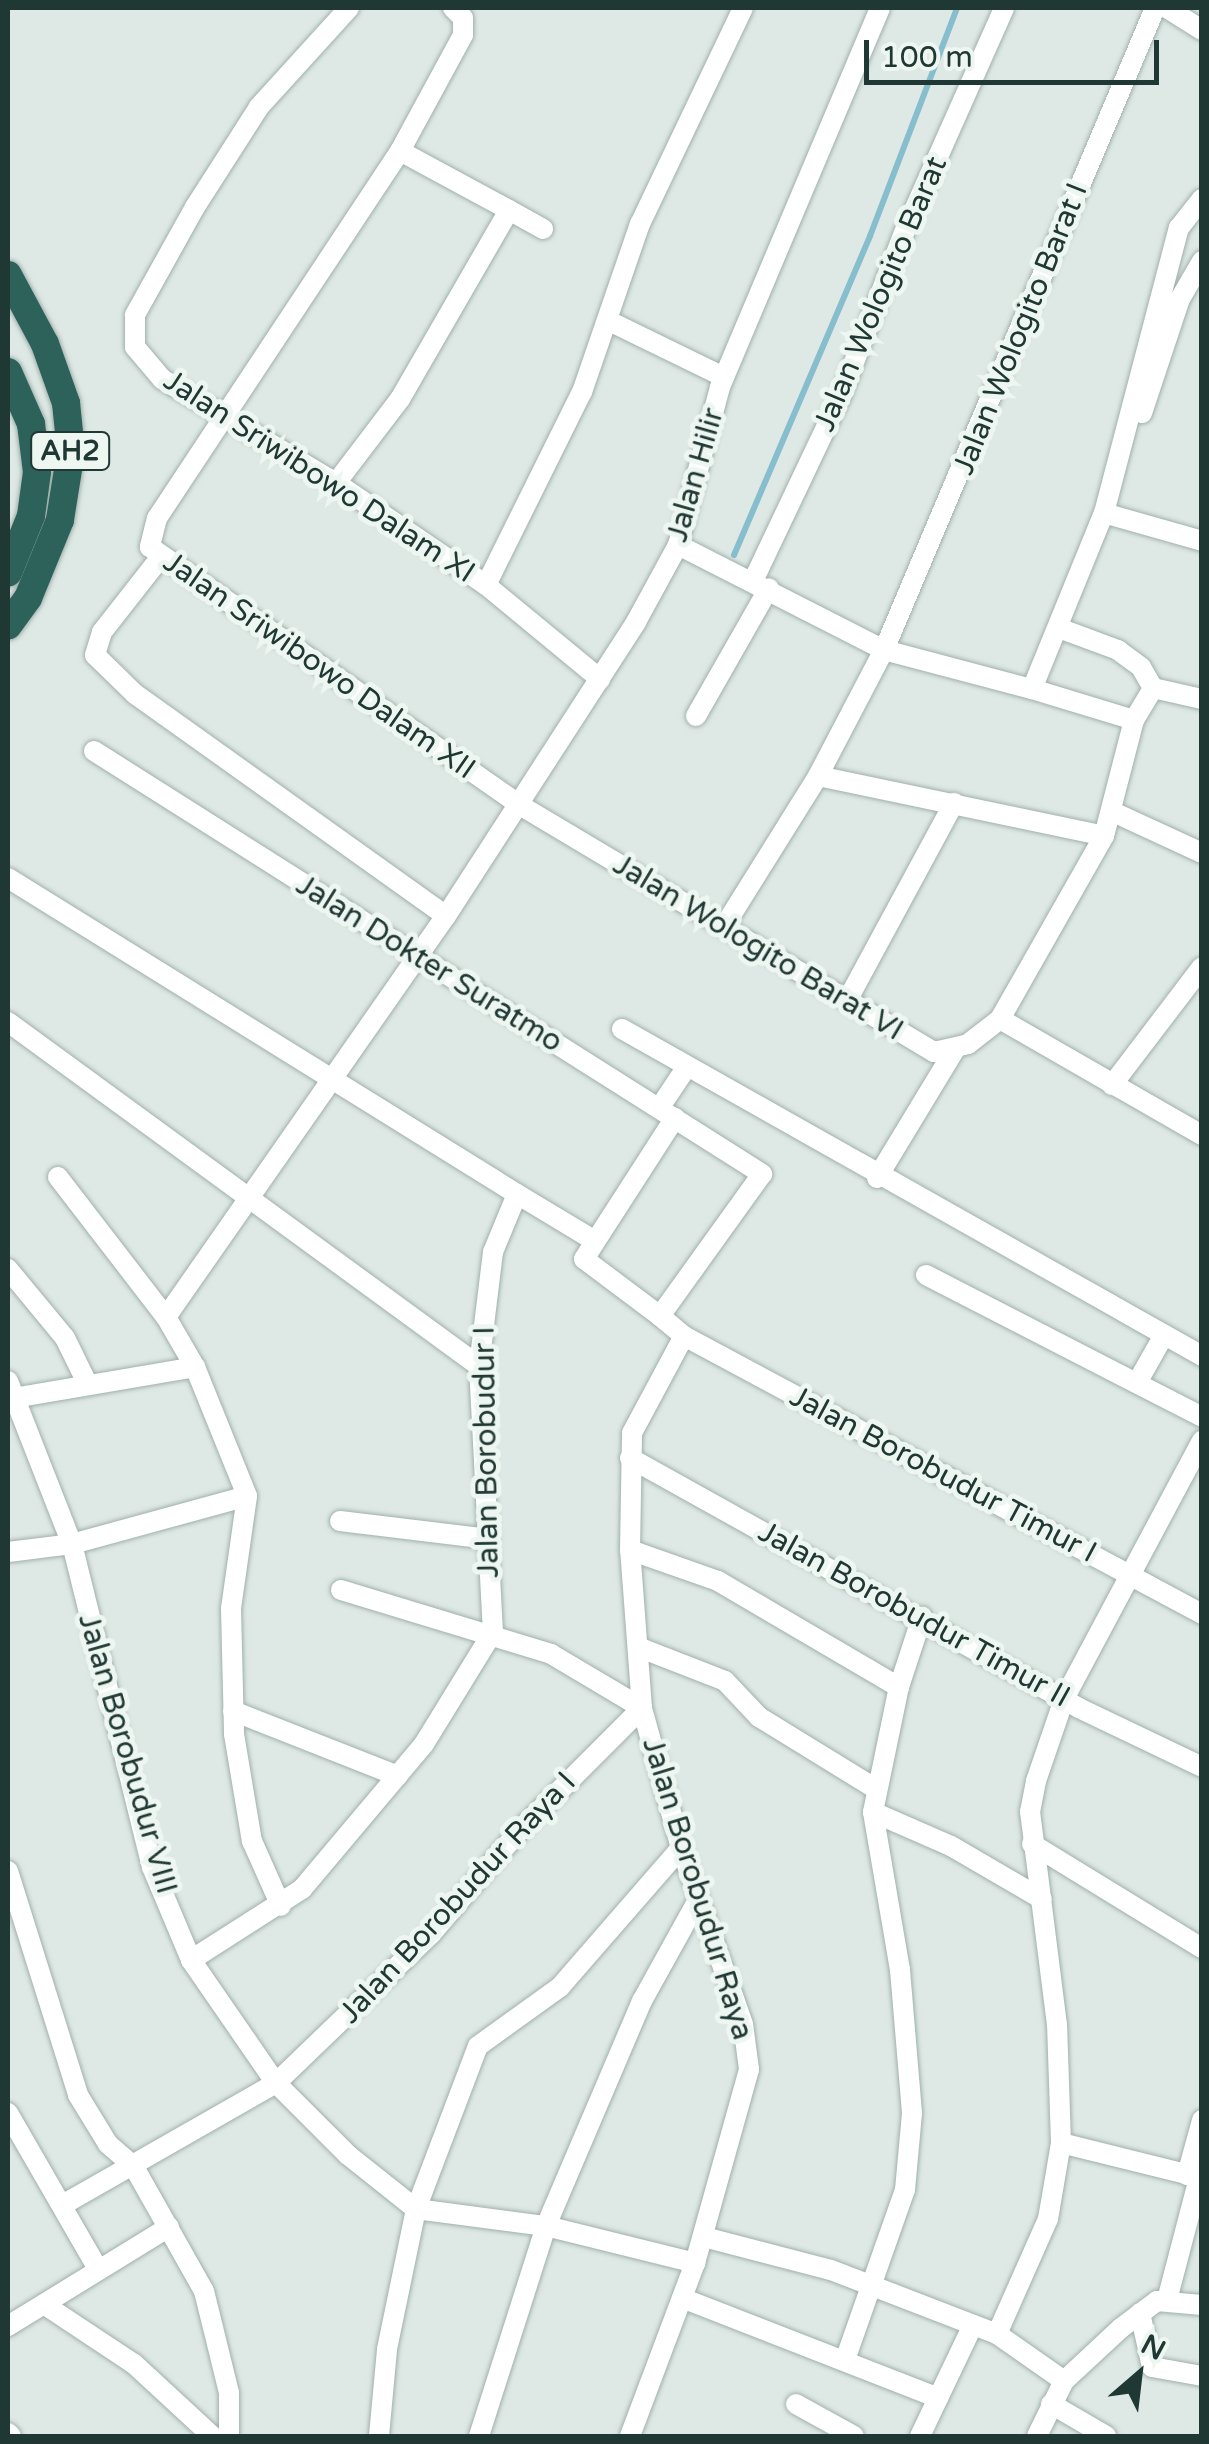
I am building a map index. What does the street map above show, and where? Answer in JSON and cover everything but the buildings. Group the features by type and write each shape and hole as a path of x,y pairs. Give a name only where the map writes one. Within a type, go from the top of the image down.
{"highway":[{"name":"AH2","path":"8,275 45,344 66,402 70,452 60,520 28,598 8,626"},
{"path":"8,372 31,424 37,472 31,516 8,573"}],"street":[{"name":"Jalan Sriwibowo Dalam XI","path":"349,8 258,107 194,207 135,315 135,347 162,379 336,483 486,585 600,679"},
{"path":"226,416 400,151 463,35 463,18 453,8"},
{"path":"486,585 582,392 640,224 743,8"},
{"name":"Jalan Hilir","path":"416,959 600,679 678,545 724,377 880,8"},
{"name":"Jalan Wologito Barat","path":"696,716 761,583 841,396 904,233 1004,8"},
{"name":"Jalan Wologito Barat I","path":"725,926 818,776 884,650 1155,8"},
{"path":"1174,10 1202,30"},
{"path":"400,151 543,229"},
{"path":"1104,513 1179,228 1202,200"},
{"path":"336,483 400,399 510,210"},
{"path":"1032,689 1104,513 1180,299 1202,261"},
{"path":"607,320 724,377"},
{"name":"Jalan Sriwibowo Dalam XII","path":"226,416 150,530 150,548 518,804"},
{"path":"1104,513 1202,541"},
{"path":"678,545 761,583 884,650 1134,720"},
{"path":"160,558 102,632 95,656 135,694 446,916"},
{"path":"1059,628 1118,650 1142,667 1153,688 1202,699"},
{"path":"876,1178 954,1050 1000,1019 1104,836 1134,720 1153,688"},
{"path":"1179,696 1202,708"},
{"name":"Jalan Dokter Suratmo","path":"94,751 416,959 667,1112 762,1177 660,1316"},
{"path":"818,776 1104,836"},
{"path":"848,999 954,803"},
{"name":"Jalan Wologito Barat VI","path":"518,804 848,999 905,1040 934,1052 954,1050"},
{"path":"1111,811 1202,853"},
{"path":"8,878 330,1084 592,1239 667,1112 686,1068"},
{"path":"166,1317 416,959"},
{"path":"1112,1086 1202,967"},
{"path":"1000,1019 1202,1134"},
{"path":"8,1022 479,1366"},
{"path":"622,1029 876,1178 1202,1356"},
{"path":"58,1177 166,1317 195,1367 247,1496 231,1609 239,1790 252,1841 282,1906"},
{"name":"Jalan Borobudur I","path":"494,1632 479,1366 493,1252 517,1194"},
{"name":"Jalan Borobudur Timur I","path":"592,1239 584,1259 590,1268 684,1336 1202,1614"},
{"path":"8,1269 65,1338 88,1385"},
{"path":"926,1275 1202,1417"},
{"path":"1138,1381 1164,1335"},
{"name":"Jalan Borobudur Raya","path":"630,2436 704,2237 748,2069 743,2024 681,1848 642,1708 630,1550 632,1433 684,1336"},
{"path":"11,1392 88,1385 195,1367"},
{"name":"Jalan Borobudur VIII","path":"11,1392 72,1544 152,1867 191,1960 276,2083 348,2155 416,2208"},
{"path":"997,2334 1048,2218 1060,2144 1058,2025 1032,1844 1036,1781 1064,1699 1202,1441"},
{"name":"Jalan Borobudur Timur II","path":"630,1458 1064,1699 1202,1767"},
{"path":"8,1552 72,1544 247,1496"},
{"path":"340,1521 489,1540"},
{"path":"630,1550 718,1581 900,1687"},
{"path":"341,1590 494,1632 551,1654 642,1708"},
{"path":"845,2360 876,2287 906,2190 912,2112 900,1970 873,1812 900,1687 922,1617"},
{"path":"191,1960 282,1906 398,1776 494,1632"},
{"path":"638,1647 725,1681 760,1716 876,1788"},
{"name":"Jalan Borobudur Raya I","path":"64,2204 276,2083 432,1934 518,1832 642,1708"},
{"path":"233,1711 398,1776"},
{"path":"873,1812 951,1846 1042,1898"},
{"path":"1032,1844 1202,1948"},
{"path":"379,2436 388,2349 416,2208 478,2046 560,1987 681,1848"},
{"path":"8,1871 78,2095 108,2144 134,2167 204,2291 220,2344 229,2436"},
{"path":"479,2436 546,2226 642,2001 698,1900"},
{"path":"8,2113 64,2204 98,2270"},
{"path":"1167,2300 1196,2177 1202,2120"},
{"path":"1060,2144 1196,2177"},
{"path":"416,2208 546,2226 695,2263"},
{"path":"8,2326 169,2227"},
{"path":"704,2237 876,2287 997,2334 1064,2382"},
{"path":"682,2298 938,2398"},
{"path":"1037,2436 1064,2382 1140,2313 1167,2300 1202,2305"},
{"path":"45,2305 134,2364 212,2436"},
{"path":"1140,2313 1152,2367 1202,2376"},
{"path":"920,2436 974,2325"},
{"path":"796,2404 854,2436"},
{"path":"1051,2404 1106,2436"}],"waterway":[{"path":"734,555 870,236 957,8"}]}
